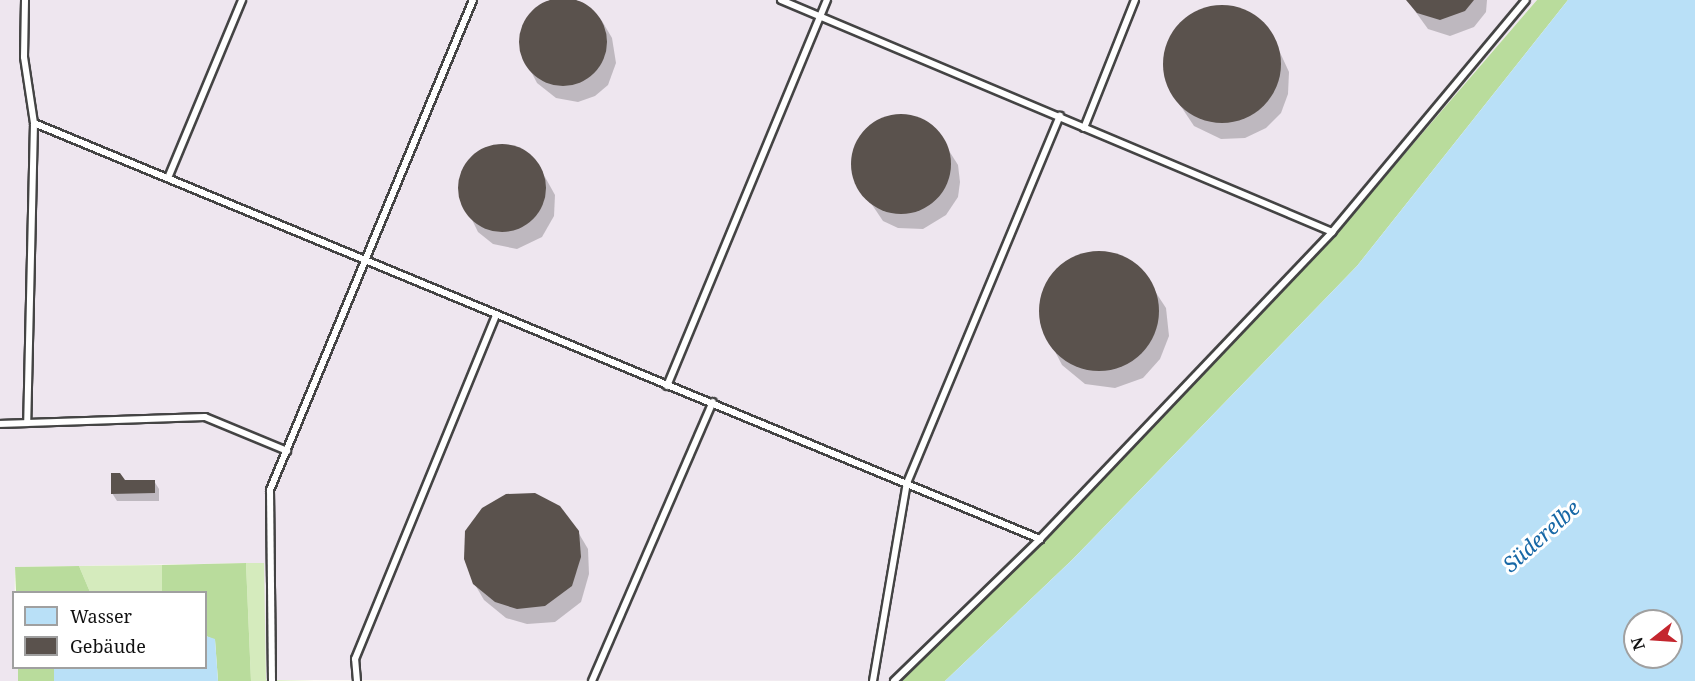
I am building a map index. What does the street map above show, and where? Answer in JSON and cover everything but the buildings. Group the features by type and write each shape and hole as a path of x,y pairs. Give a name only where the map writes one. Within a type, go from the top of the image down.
{"lane":[{"path":"25,0 24,57 34,123 27,423"},
{"path":"168,178 242,0"},
{"path":"272,681 270,490 473,0"},
{"path":"781,0 1332,232"},
{"path":"667,386 827,0"},
{"path":"1084,128 1135,0"},
{"path":"894,681 1040,538 1332,232 1526,0"},
{"path":"873,681 908,483 1060,116"},
{"path":"34,123 1040,538"},
{"path":"357,681 355,659 496,315"},
{"path":"591,681 713,402"},
{"path":"0,424 205,417 287,451"}],"shaded area":[{"path":"0,0 1537,0 1334,236 1048,537 902,681 266,680 263,563 15,567 15,591 12,591 12,669 18,669 18,681 0,681"}],"green space":[{"path":"1537,0 1568,0 1357,266 1073,559 945,681 902,681 1048,537 1334,236"},
{"path":"246,563 264,563 266,680 315,681 251,681"},
{"path":"246,563 251,681 218,681 215,640 207,636 207,591 162,591 162,565"},
{"path":"162,565 162,591 90,591 79,566"},
{"path":"79,566 90,591 16,591 15,567"},
{"path":"18,669 54,669 54,681 18,681"}],"water":[{"name":"Süderelbe","path":"1568,0 1695,0 1695,681 945,681 1073,559 1357,266"},
{"path":"207,636 215,639 218,681 54,681 54,669 207,669"}]}
